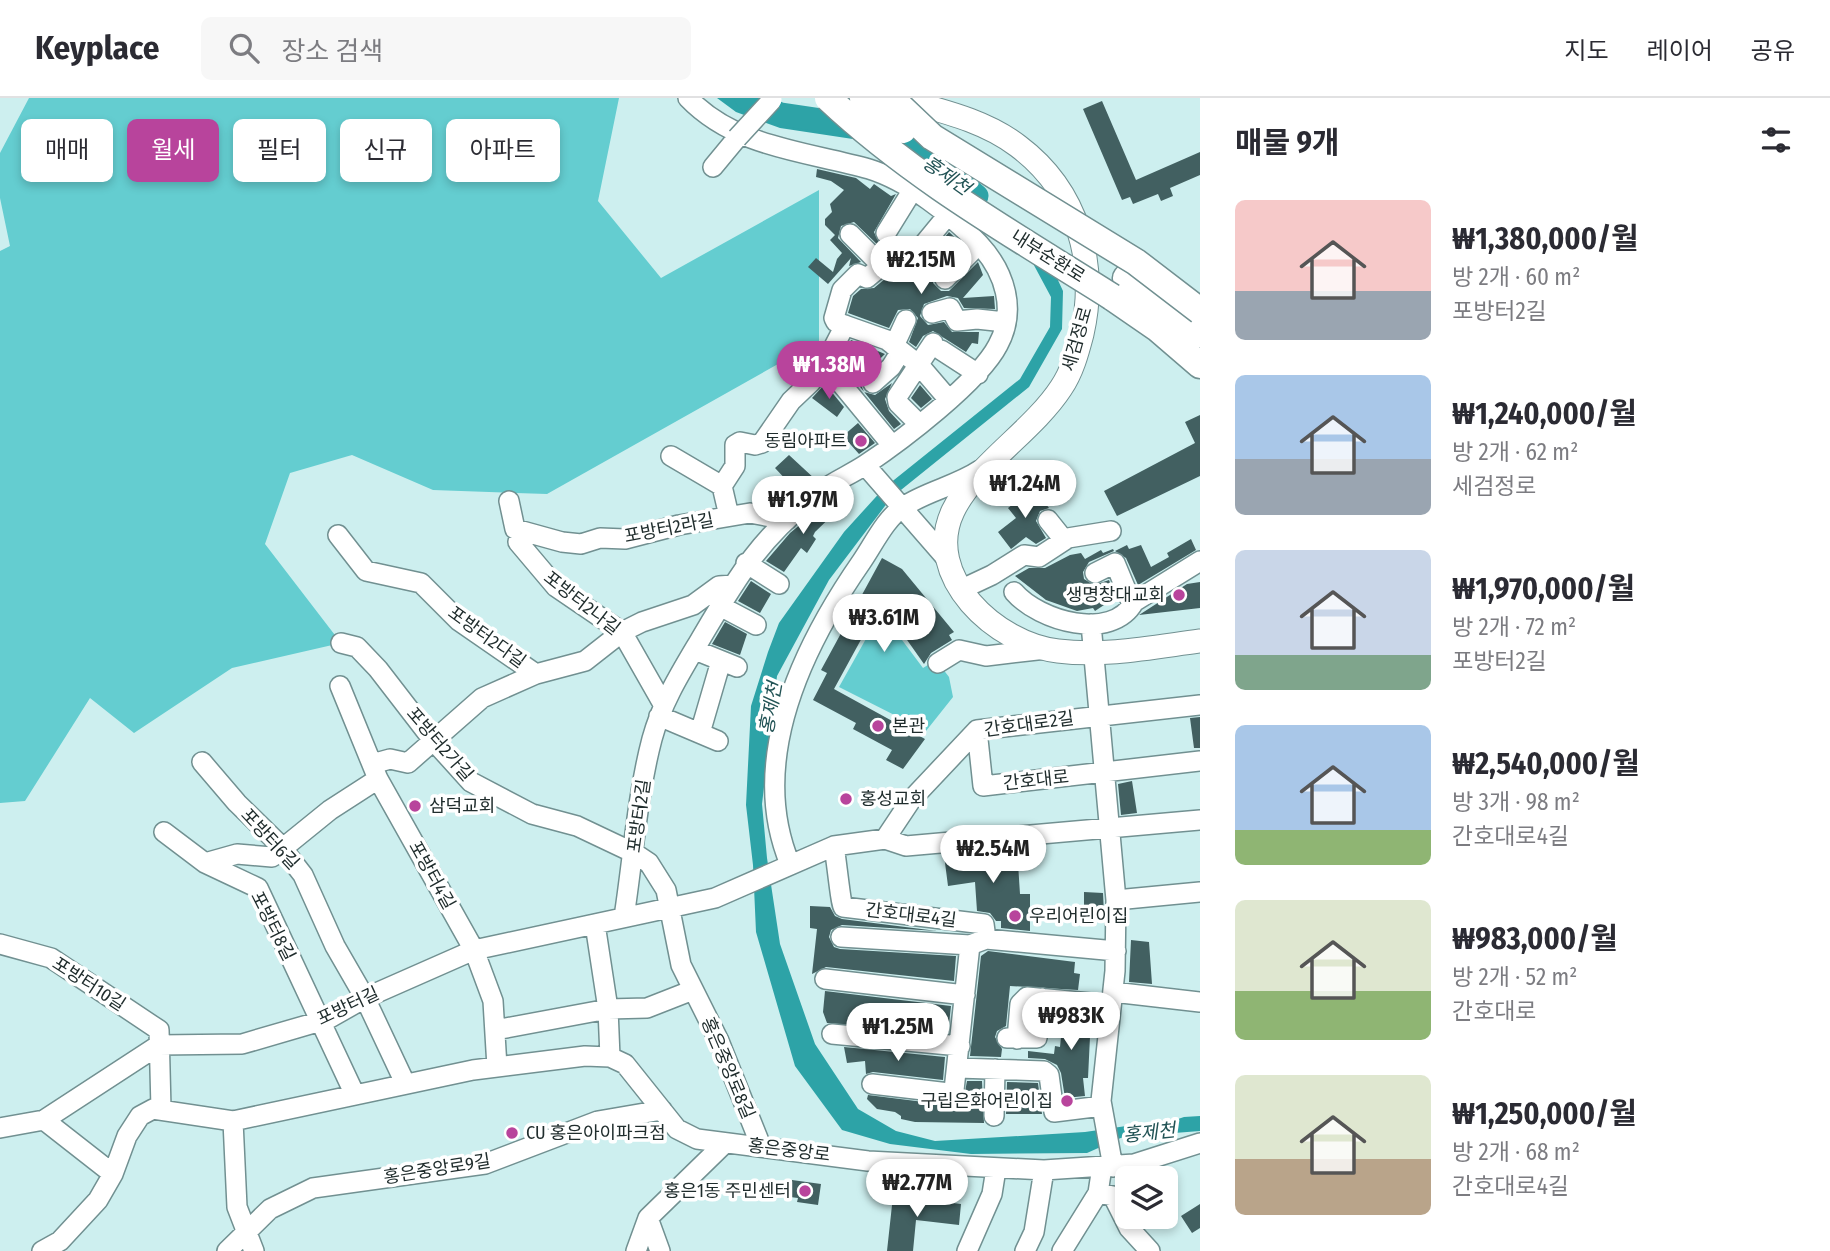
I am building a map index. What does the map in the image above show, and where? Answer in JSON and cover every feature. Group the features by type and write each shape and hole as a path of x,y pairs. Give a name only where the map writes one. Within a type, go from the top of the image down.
{"highway":[{"name":"내부순환로","path":"828,98 871,138 934,185 1200,334"},
{"name":"내부순환로","path":"863,98 932,154 1119,287 1157,328 1200,365"},
{"path":"893,98 932,137 1136,262 1200,311"}],"main road":[{"name":"세검정로","path":"893,98 970,120 1019,146 1045,171 1067,200 1082,235 1088,265 1088,305 1070,372 1052,400 961,497 954,509 946,532 946,558 966,596 997,625 1047,649 1092,653 1200,641"}],"street":[{"name":"포방터2길","path":"624,917 651,741 661,710 746,563 818,492 870,470 891,444 978,374 999,344 1006,322 1008,303 1003,277 979,244 947,216 912,191 878,173 762,143 724,127 688,98"},
{"path":"713,167 773,99"},
{"path":"886,233 912,191"},
{"path":"947,216 919,250 899,252 867,278 858,274 842,290 834,318 845,325 884,338 920,366 949,400"},
{"path":"850,234 881,265"},
{"path":"945,279 979,244"},
{"path":"932,313 950,308 957,321 977,318 1006,322"},
{"path":"873,383 891,367 906,320"},
{"name":"포방터2라길","path":"729,516 722,485 735,466 736,443 762,443 790,401 811,382 825,364 845,325"},
{"path":"918,424 897,398 937,346 978,374"},
{"path":"825,364 891,444"},
{"name":"포방터2라길","path":"671,456 722,485"},
{"path":"998,458 972,475 900,507 832,607 804,662 785,714 777,755 778,822 785,866 834,846 885,839 906,845 1200,820"},
{"path":"870,470 946,558"},
{"name":"포방터2라길","path":"509,501 515,529 562,542 582,544 600,538 625,539 729,516 765,513 787,520"},
{"path":"1048,520 1064,540"},
{"path":"986,656 998,651 998,645 966,596 1024,555 1042,555 1064,540 1111,531"},
{"name":"포방터2다길","path":"338,535 366,571 421,583 459,621 536,674"},
{"name":"포방터2나길","path":"518,542 556,587 622,632 661,710"},
{"path":"1014,592 1030,608 1044,615 1069,623 1091,624 1114,617 1200,561"},
{"path":"746,563 779,584"},
{"path":"1095,573 1115,564 1132,604"},
{"name":"포방터2다길","path":"432,738 482,698 536,674 585,661 622,632 642,622 693,606 719,586 733,585"},
{"path":"720,606 756,625"},
{"path":"1062,1251 1098,1193 1109,1165 1102,1107 1116,951 1116,900 1091,624"},
{"name":"포방터2가길","path":"341,643 357,647 378,669 459,771 482,789 532,814 577,826 634,853"},
{"path":"938,663 960,650 986,656 1047,649"},
{"path":"695,650 729,664 700,733"},
{"name":"포방터4길","path":"340,686 375,771 474,950"},
{"name":"간호대로2길","path":"885,839 912,800 978,730 1200,705"},
{"path":"661,710 718,741"},
{"name":"간호대로","path":"978,730 983,786 1200,761"},
{"path":"205,863 237,854 272,857 284,850 390,759 408,763 432,738"},
{"name":"포방터6길","path":"202,762 284,850 303,875 335,946 365,998"},
{"name":"포방터8길","path":"164,832 205,863 258,888 322,1021"},
{"name":"간호대로4길","path":"834,846 841,876 840,901 843,907 984,924 965,996 956,1087 949,1093 872,1084"},
{"path":"634,853 649,863 666,890 667,908"},
{"name":"포방터길","path":"159,1045 242,1044 322,1021 365,998 474,950 715,898 785,866"},
{"path":"1116,900 1200,892"},
{"name":"홍은중앙로8길","path":"667,908 681,965 719,1041 761,1146"},
{"path":"42,1251 60,1241 98,1200 113,1174 127,1136 140,1115 153,1109 233,1121 405,1083 496,1067 585,1056 610,1057 608,1009 595,924"},
{"name":"간호대로4길","path":"841,937 1116,951"},
{"name":"포방터10길","path":"0,944 51,958 159,1030 159,1045"},
{"path":"474,950 493,1001 496,1067"},
{"path":"825,979 965,996"},
{"path":"495,1030 608,1009 646,1008 693,990"},
{"path":"1018,1043 1021,1002 1027,997 1200,1002"},
{"path":"365,998 405,1083"},
{"path":"322,1021 355,1096"},
{"path":"832,1034 960,1046"},
{"path":"159,1045 160,1110"},
{"path":"0,1128 44,1120 159,1045"},
{"name":"홍은중앙로","path":"610,1057 625,1064 677,1129 697,1139 867,1161 1044,1170 1134,1164 1200,1143"},
{"path":"958,1068 1048,1073 1054,1112 1102,1107"},
{"path":"994,1115 995,1069"},
{"name":"홍은중앙로9길","path":"226,1251 270,1209 313,1188 485,1164 598,1121 662,1110"},
{"path":"44,1120 113,1174"},
{"path":"233,1121 236,1206 254,1251"},
{"path":"636,1251 648,1218 725,1143"},
{"path":"967,1251 992,1194 996,1169"},
{"path":"1025,1251 1034,1232 1044,1170"},
{"path":"1098,1193 1113,1196 1129,1228 1150,1251"},
{"path":"648,1218 660,1251"}],"shaded area":[{"path":"29,98 619,98 598,201 661,278 819,190 819,341 547,494 433,490 352,455 290,473 265,544 341,643 232,668 134,733 90,698 25,801 0,803 0,251 10,246 0,198 0,153"},
{"path":"881,612 923,668 936,660 949,677 953,697 926,731 839,687"}],"water":[{"path":"717,98 754,98 780,114 874,128 956,178 1044,250 1063,291 1062,329 1029,387 891,498 829,580 777,676 762,804 767,858 780,944 815,1044 858,1109 896,1131 935,1141 1085,1132 1147,1123 1163,1124 1184,1117 1200,1116 1200,1131 1123,1137 1087,1153 971,1154 890,1144 842,1130 795,1066 756,932 753,865 746,805 751,706 768,652 779,623 844,532 884,488 1020,379 1050,327 1051,297 1029,256 866,141 780,128 736,112"}],"building":[{"path":"1102,101 1136,180 1200,152 1200,175 1170,188 1173,196 1161,201 1158,194 1133,204 1130,197 1122,200 1083,109"},
{"path":"817,169 856,178 870,189 874,184 891,196 896,194 874,232 879,243 888,245 882,249 854,222 841,226 838,238 861,262 849,266 851,258 828,284 808,267 816,258 833,272 842,253 830,240 835,235 825,225 825,219 832,212 830,204 844,190 831,181 816,177"},
{"path":"949,232 962,244 936,270 933,283 941,291 949,291 978,262 983,275 963,298 994,296 995,309 964,308 958,298 947,296 924,304 920,316 928,325 944,322 952,332 979,332 978,344 972,343 966,352 933,331 923,336 916,347 909,342 918,318 910,309 898,310 889,328 848,313 853,296 861,289 874,288 902,265 928,258"},
{"path":"851,340 885,354 864,374 861,385 864,392 840,362"},
{"path":"892,383 885,399 889,411 901,424 894,429 864,392 875,395"},
{"path":"825,384 844,407 837,417 812,398"},
{"path":"920,385 932,399 921,408 911,398"},
{"path":"1200,415 1200,476 1117,516 1104,491 1195,443 1185,422"},
{"name":"동림아파트","path":"858,423 875,443 859,454 843,436"},
{"path":"789,455 816,480 783,507 770,504 769,501 785,493 782,489 789,483 775,468"},
{"path":"1034,488 1049,508 1040,511 1036,521 1046,538 1036,544 1026,537 1011,549 998,532 1016,518 1008,508"},
{"path":"834,497 843,505 815,532 813,536 816,539 807,553 801,548 784,572 766,561 790,533"},
{"path":"1191,539 1196,550 1138,585 1126,558 1115,551 1127,545 1129,549 1141,545 1151,567 1169,557 1167,553"},
{"path":"1113,549 1114,551 1089,562 1083,572 1084,579 1094,585 1109,580 1116,597 1095,611 1093,608 1077,611 1046,600 1015,576 1029,568 1045,568 1070,555 1081,553 1085,559 1101,550 1103,553"},
{"path":"882,558 902,569 954,632 949,635 952,640 931,653 924,664 881,603 834,689 925,739 903,769 886,760 892,750 853,729 856,723 813,700 827,673 821,670"},
{"path":"751,581 771,594 760,613 738,601"},
{"path":"1200,582 1200,608 1139,615 1187,584"},
{"path":"725,622 747,634 740,655 712,644"},
{"path":"1200,717 1200,748 1194,748 1190,718"},
{"path":"1132,781 1137,813 1121,815 1118,784"},
{"path":"1017,848 1020,894 1030,894 1030,931 1001,928 1001,921 996,921 990,913 977,911 975,882 948,886 944,855"},
{"path":"1084,892 1103,893 1104,913 1084,912"},
{"path":"810,906 830,907 835,916 842,919 937,931 842,925 831,930 829,937 834,947 840,949 956,956 954,981 826,967 812,974 817,929 810,928"},
{"path":"1131,940 1149,942 1152,984 1129,982"},
{"path":"988,951 1075,962 1074,973 1080,974 1078,990 1010,986 1006,1026 997,1031 995,1037 1002,1049 1001,1057 970,1056 981,956"},
{"path":"825,991 951,1006 948,1033 827,1023 823,1012"},
{"path":"1053,1012 1091,1016 1088,1078 1083,1078 1085,1096 1065,1098 1057,1065 1045,1059 1028,1058 1028,1051 1054,1054 1055,1046 1060,1047 1062,1027 1051,1026"},
{"path":"844,1047 945,1057 943,1080 873,1072 866,1074 865,1061 847,1063"},
{"path":"967,1081 982,1081 984,1123 915,1122 901,1119 895,1112 877,1109 867,1099 868,1095 948,1105 964,1097"},
{"path":"1007,1082 1038,1083 1042,1114 1006,1114"},
{"name":"홍은1동 주민센터","path":"792,1180 821,1184 818,1205 797,1202 798,1198 790,1197"},
{"path":"893,1196 961,1204 959,1225 916,1220 913,1251 887,1251"},
{"path":"1200,1204 1200,1228 1192,1233 1181,1216"}],"waterway":[{"name":"홍제천","path":"746,98 780,114 861,126"},
{"name":"홍제천","path":"892,139 956,178 977,196"}],"place":[{"name":"동림아파트","path":"861,441"},
{"name":"생명창대교회","path":"1179,595"},
{"name":"본관","path":"878,726"},
{"name":"홍성교회","path":"846,799"},
{"name":"삼덕교회","path":"415,806"},
{"name":"우리어린이집","path":"1015,916"},
{"name":"구립은화어린이집","path":"1067,1101"},
{"name":"CU 홍은아이파크점","path":"512,1133"},
{"name":"홍은1동 주민센터","path":"805,1191"}]}
